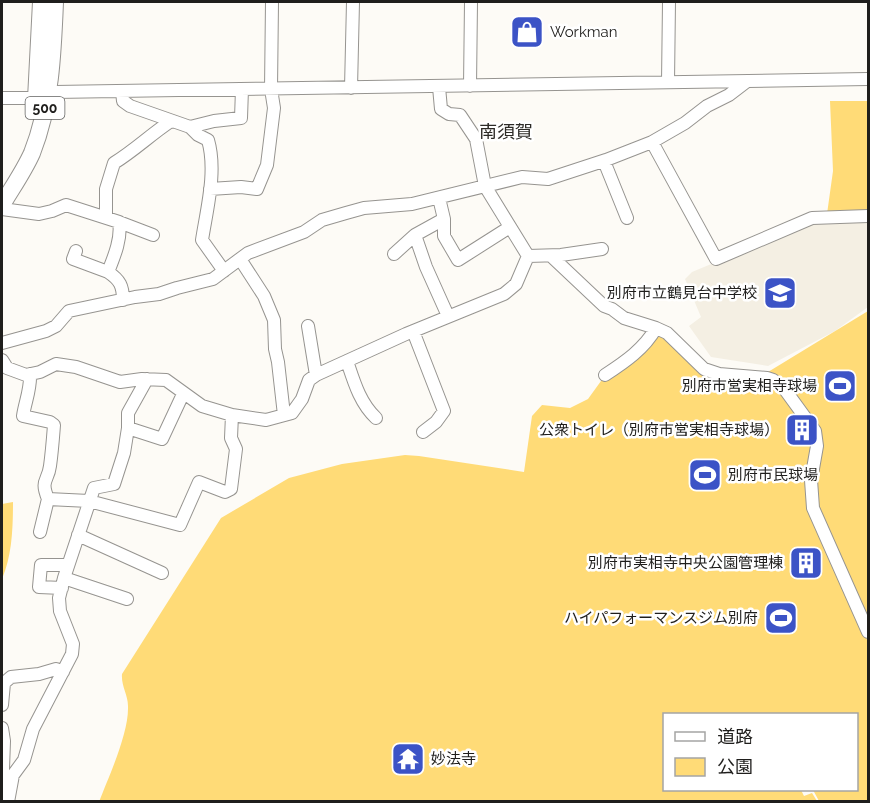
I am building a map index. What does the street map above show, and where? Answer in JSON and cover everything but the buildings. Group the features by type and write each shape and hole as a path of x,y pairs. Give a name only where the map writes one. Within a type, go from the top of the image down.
{"highway":[{"name":"500","path":"2,207 31,154 39,131 41,2"},
{"name":"500","path":"2,186 20,152 52,60 55,2"}],"street":[{"path":"210,189 241,187 257,189 267,165 274,108 271,89 272,2"},
{"path":"351,88 353,2"},
{"path":"470,86 471,2"},
{"path":"668,82 669,2"},
{"path":"2,98 41,96 57,92 868,79"},
{"path":"2,343 46,331 56,326 69,312 159,294 213,279 248,253 304,232 322,220 338,215 364,208 403,205 439,198 522,177 548,179 604,161 652,142 685,123 707,106 729,95 746,82"},
{"path":"439,87 441,109 449,114 460,115 476,139 485,186 528,256"},
{"path":"190,127 214,120 241,118 242,89"},
{"path":"122,91 123,101 130,106 190,127 198,135 208,140 211,150 210,189 202,240 224,271"},
{"path":"106,216 106,189 114,163 143,145 148,137 171,121"},
{"path":"652,142 716,259 812,218 868,216"},
{"path":"604,161 627,218"},
{"path":"439,198 444,219 444,236 458,260 510,227"},
{"path":"2,207 39,214 66,206 106,216 153,236"},
{"path":"394,254 415,235 444,219"},
{"path":"108,272 115,255 120,229 119,222"},
{"path":"415,235 426,267 448,316"},
{"path":"528,256 602,249"},
{"path":"76,251 73,259 118,278 123,287 123,300"},
{"path":"551,255 604,306 624,318 667,333 704,369 719,374 773,380 783,387 809,420 817,439 811,480 813,508 868,632"},
{"path":"2,360 7,368 20,374 40,372 56,364 76,367 120,382 147,379 166,380 202,406 232,415 266,420 292,413 302,399 309,380 316,375 413,331 504,294 516,284 528,256"},
{"path":"240,259 264,296 274,320 275,349 279,362 284,415"},
{"path":"308,326 316,375"},
{"path":"605,375 628,360 648,342 656,328"},
{"path":"413,331 444,411 436,422 423,432"},
{"path":"347,361 354,383 367,409 376,418"},
{"path":"30,374 30,388 23,416 54,425 50,469 44,481 48,499 40,532"},
{"path":"9,801 13,775 24,760 33,729 72,654 73,644 60,611 59,598 68,565 94,488 114,484 124,453 128,413 147,379"},
{"path":"128,428 162,440 183,394"},
{"path":"48,499 89,501 180,525 199,482 225,492 231,489 236,449 231,438 232,415"},
{"path":"78,535 162,573"},
{"path":"68,565 41,565 39,587 63,583 127,599"},
{"path":"2,705 4,683 11,676 39,674 56,669 63,672"},
{"path":"2,728 4,741 2,796"}],"shaded area":[{"name":"別府市立鶴見台中学校","path":"868,218 868,307 835,331 768,366 711,357 689,326 701,317 685,279 692,272 821,221"}],"green space":[{"path":"830,101 868,101 868,213 827,214 833,171"},
{"path":"868,311 868,621 817,506 816,474 823,446 821,430 787,383 768,372"},
{"path":"657,332 696,367 772,385 779,391 811,435 806,485 868,642 868,801 819,801 814,791 858,791 858,713 663,713 663,791 802,791 804,796 812,793 817,801 99,802 125,729 128,702 122,674 221,518 289,478 342,464 405,455 524,472 532,416 542,405 570,408 588,399 601,381 628,363"},
{"path":"13,502 10,551 2,579 2,504"}],"place":[{"name":"Workman","path":"527,32"},
{"name":"別府市立鶴見台中学校","path":"780,293"},
{"name":"別府市営実相寺球場","path":"840,386"},
{"name":"公衆トイレ（別府市営実相寺球場）","path":"802,430"},
{"name":"別府市民球場","path":"705,475"},
{"name":"別府市実相寺中央公園管理棟","path":"806,563"},
{"name":"ハイパフォーマンスジム別府","path":"781,618"},
{"name":"妙法寺","path":"408,759"}],"district":[{"name":"南須賀","path":"506,132"}]}
